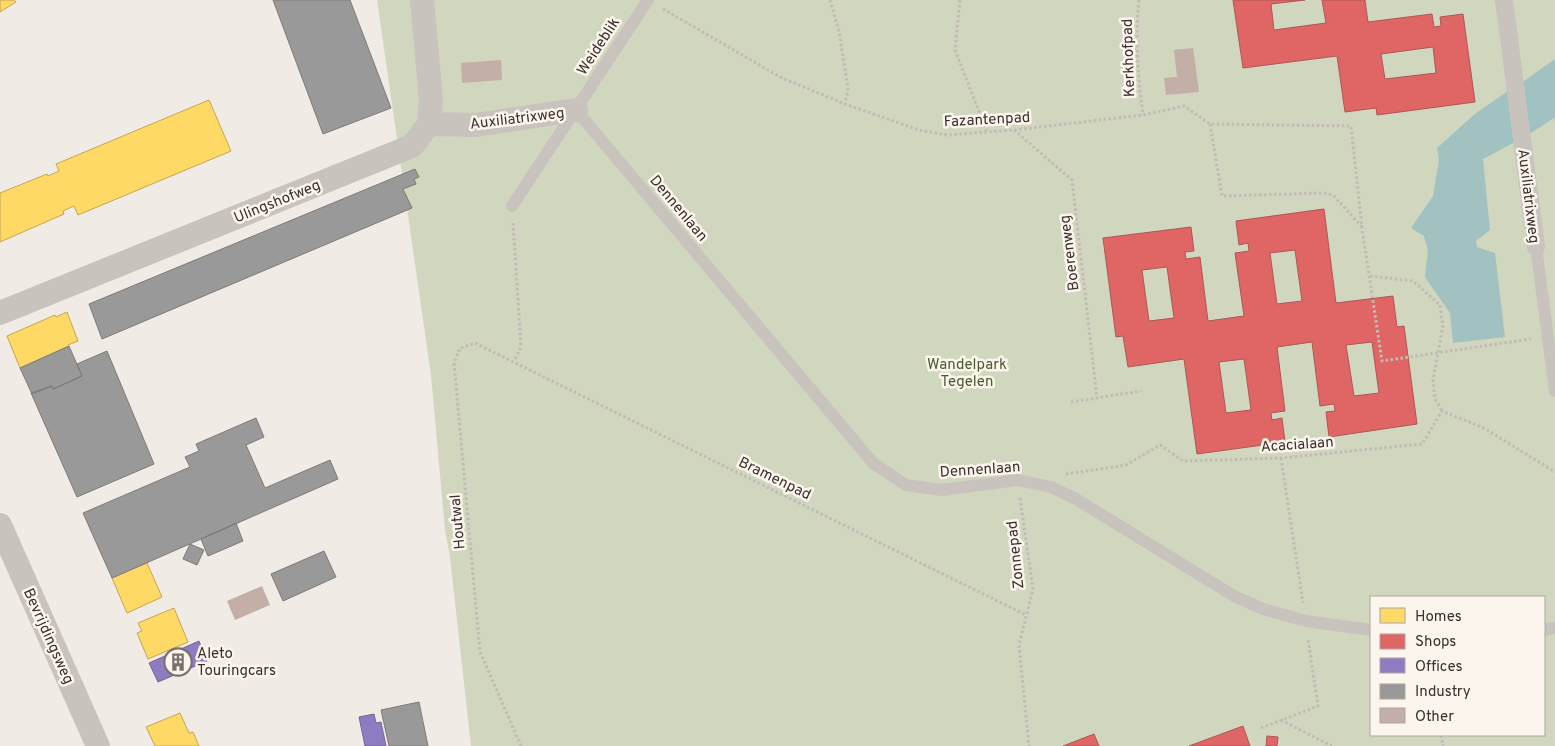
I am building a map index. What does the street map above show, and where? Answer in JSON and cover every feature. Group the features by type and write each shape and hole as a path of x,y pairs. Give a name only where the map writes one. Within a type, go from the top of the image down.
{"street":[{"path":"422,0 431,100 429,124"},
{"name":"Auxiliatrixweg","path":"1504,0 1536,247"},
{"name":"Auxiliatrixweg","path":"429,124 476,125 576,110"},
{"name":"Ulingshofweg","path":"0,313 412,146 429,124"},
{"name":"Bevrijdingsweg","path":"0,525 98,746"}],"lane":[{"name":"Weideblik","path":"512,206 647,0"},
{"name":"Dennenlaan","path":"576,110 873,463 906,485 942,490 1018,480 1051,487 1076,499 1234,596 1263,609 1306,621 1370,630"},
{"name":"Auxiliatrixweg","path":"1536,247 1555,391"}],"path":[{"name":"Fazantenpad","path":"647,0 782,78 845,104 928,132 947,135 1014,130 1143,115 1184,106 1210,124"},
{"path":"830,0 839,31 848,89 845,104"},
{"path":"960,0 955,50 987,132"},
{"name":"Kerkhofpad","path":"1139,0 1137,72 1143,115"},
{"path":"1362,228 1333,196 1322,193 1222,196 1210,124 1351,126 1362,228 1382,361 1548,337"},
{"name":"Boerenweg","path":"1014,130 1072,180 1097,398"},
{"path":"512,206 521,347 514,361"},
{"path":"1370,276 1413,282 1440,305 1443,326 1433,380 1435,399 1442,411 1484,428 1555,472"},
{"name":"Houtwal","path":"514,361 475,343 460,348 454,363 480,652 521,746"},
{"name":"Bramenpad","path":"514,361 1026,615"},
{"path":"1071,402 1141,391"},
{"name":"Acacialaan","path":"1057,475 1126,465 1160,445 1183,461 1282,458 1422,444 1442,411"},
{"name":"Zonnepad","path":"1018,480 1033,589 1019,645 1029,746"},
{"path":"1281,720 1332,746"}],"green space":[{"name":"Wandelpark Tegelen","path":"377,0 1555,0 1555,746 471,746 450,557 445,530 431,375"}],"water":[{"path":"1555,59 1555,121 1554,118 1528,135 1521,83"},
{"path":"1508,91 1515,142 1483,159 1490,230 1476,241 1477,247 1495,253 1505,337 1453,343 1450,313 1425,277 1428,250 1424,236 1411,228 1433,196 1439,160 1437,148 1476,113"}],"building: Homes":[{"path":"0,0 14,0 16,2 0,12"},
{"path":"209,100 231,151 78,215 74,206 63,211 64,214 0,242 0,193 47,174 48,176 59,171 56,164"},
{"path":"67,312 78,341 20,368 7,336 55,315 56,317"},
{"path":"147,563 162,597 127,613 112,578"},
{"path":"174,608 188,642 148,659 137,633 142,631 138,623"},
{"path":"180,713 189,733 193,732 199,746 155,746 146,727"}],"building: Shops":[{"path":"1233,0 1305,0 1271,4 1274,30 1326,23 1322,0 1365,0 1368,22 1432,14 1434,27 1441,26 1440,17 1463,14 1475,102 1377,115 1376,108 1345,112 1337,56 1243,68","holes":["1433,47 1436,73 1385,79 1381,54"]},
{"path":"1324,209 1336,303 1393,296 1397,327 1404,326 1417,424 1329,437 1326,412 1335,411 1334,404 1320,406 1312,342 1277,347 1285,411 1271,413 1272,420 1282,418 1285,442 1197,454 1184,359 1128,367 1123,336 1116,337 1103,238 1191,227 1194,251 1185,252 1186,259 1200,257 1208,321 1244,316 1235,253 1249,251 1248,243 1239,245 1236,221","holes":["1295,250 1302,301 1277,304 1270,253","1167,267 1174,318 1149,321 1142,270","1372,342 1379,393 1354,396 1346,345","1244,359 1251,410 1226,413 1219,362"]},
{"path":"1243,726 1250,746 1189,746"},
{"path":"1094,734 1099,746 1063,746"},
{"path":"1267,736 1278,737 1277,746 1266,746"}],"building: Offices":[{"name":"Aleto Touringcars","path":"199,641 207,661 158,682 149,663"},
{"path":"374,714 376,723 381,722 386,746 365,746 359,717"}],"building: Industry":[{"path":"273,0 350,0 391,108 323,134"},
{"path":"415,169 419,177 414,179 416,184 403,189 412,208 102,339 89,304"},
{"path":"69,346 82,376 53,389 52,386 32,394 20,368"},
{"path":"107,351 154,464 77,497 31,393 52,386 53,389 82,376 77,364"},
{"path":"256,418 264,437 246,445 265,488 330,460 338,479 112,578 83,513 190,467 185,457 199,451 196,444"},
{"path":"236,523 243,541 208,556 201,539"},
{"path":"190,544 204,550 197,565 183,559"},
{"path":"324,551 336,577 283,601 271,574"},
{"path":"419,702 428,746 389,746 381,710"}],"building: Other":[{"path":"1193,48 1199,92 1166,95 1164,78 1177,77 1174,50"},
{"path":"501,60 502,80 462,83 461,63"},
{"path":"262,586 270,605 235,620 227,601"}],"place":[{"name":"Aleto Touringcars","path":"178,662"}]}
